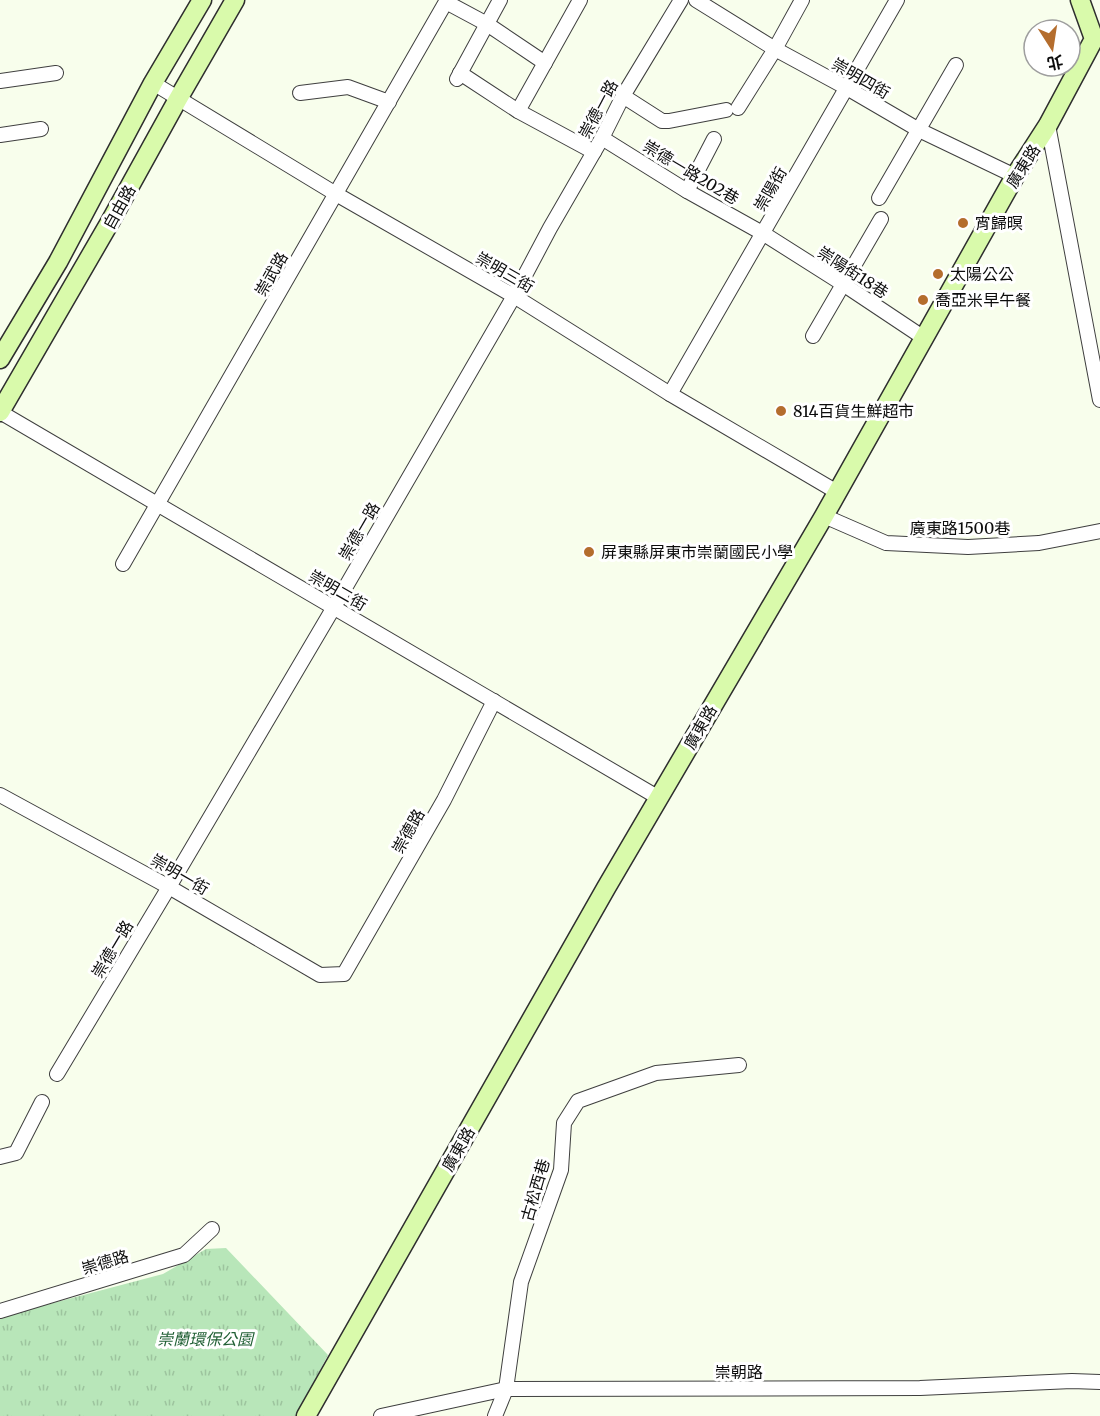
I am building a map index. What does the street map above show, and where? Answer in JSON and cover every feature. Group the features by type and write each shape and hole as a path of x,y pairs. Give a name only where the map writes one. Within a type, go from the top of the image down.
{"street":[{"name":"自由路","path":"0,359 58,262 153,84 202,0"},
{"name":"自由路","path":"0,412 235,0"},
{"path":"500,0 458,77 594,152"},
{"path":"518,111 580,0"},
{"name":"崇德一路","path":"57,1074 334,607 514,296 623,96 681,0"},
{"name":"崇明四街","path":"696,0 775,49 919,130 1016,176"},
{"path":"623,96 662,121 732,109 775,49 802,0"},
{"name":"崇陽街","path":"670,394 897,0"},
{"name":"廣東路","path":"306,1416 600,898 824,516 1016,176 1048,124 1094,39 1080,0"},
{"path":"447,1 487,24 545,63"},
{"name":"崇武路","path":"123,564 447,1"},
{"path":"879,198 956,65"},
{"path":"0,81 56,73"},
{"name":"崇明三街","path":"153,84 336,194 514,296 670,394 837,492"},
{"path":"300,93 348,87 389,102"},
{"path":"1048,124 1100,400"},
{"path":"0,135 41,129"},
{"name":"崇德一路202巷","path":"602,138 687,191 764,234"},
{"path":"687,191 714,139"},
{"path":"813,336 881,219"},
{"name":"崇陽街18巷","path":"764,234 924,338"},
{"name":"崇明二街","path":"0,412 659,798"},
{"name":"廣東路1500巷","path":"824,516 886,543 968,547 1039,543 1100,531"},
{"name":"崇德路","path":"344,974 444,800 494,701"},
{"name":"崇明一街","path":"0,795 169,887 320,975 344,974"},
{"name":"古松西巷","path":"495,1416 506,1389 521,1282 561,1170 564,1123 578,1101 656,1073 739,1065"},
{"path":"0,1157 16,1154 42,1102"},
{"name":"崇德路","path":"0,1311 184,1255 212,1229"},
{"name":"崇朝路","path":"381,1416 506,1389 920,1388 1100,1382"}],"green space":[{"name":"崇蘭環保公園","path":"226,1248 328,1355 296,1416 0,1416 0,1317 163,1274 206,1249"}],"place":[{"name":"宵歸暝","path":"963,223"},
{"name":"太陽公公","path":"938,274"},
{"name":"喬亞米早午餐","path":"923,300"},
{"name":"814百貨生鮮超市","path":"781,411"},
{"name":"屏東縣屏東市崇蘭國民小學","path":"589,552"}]}
